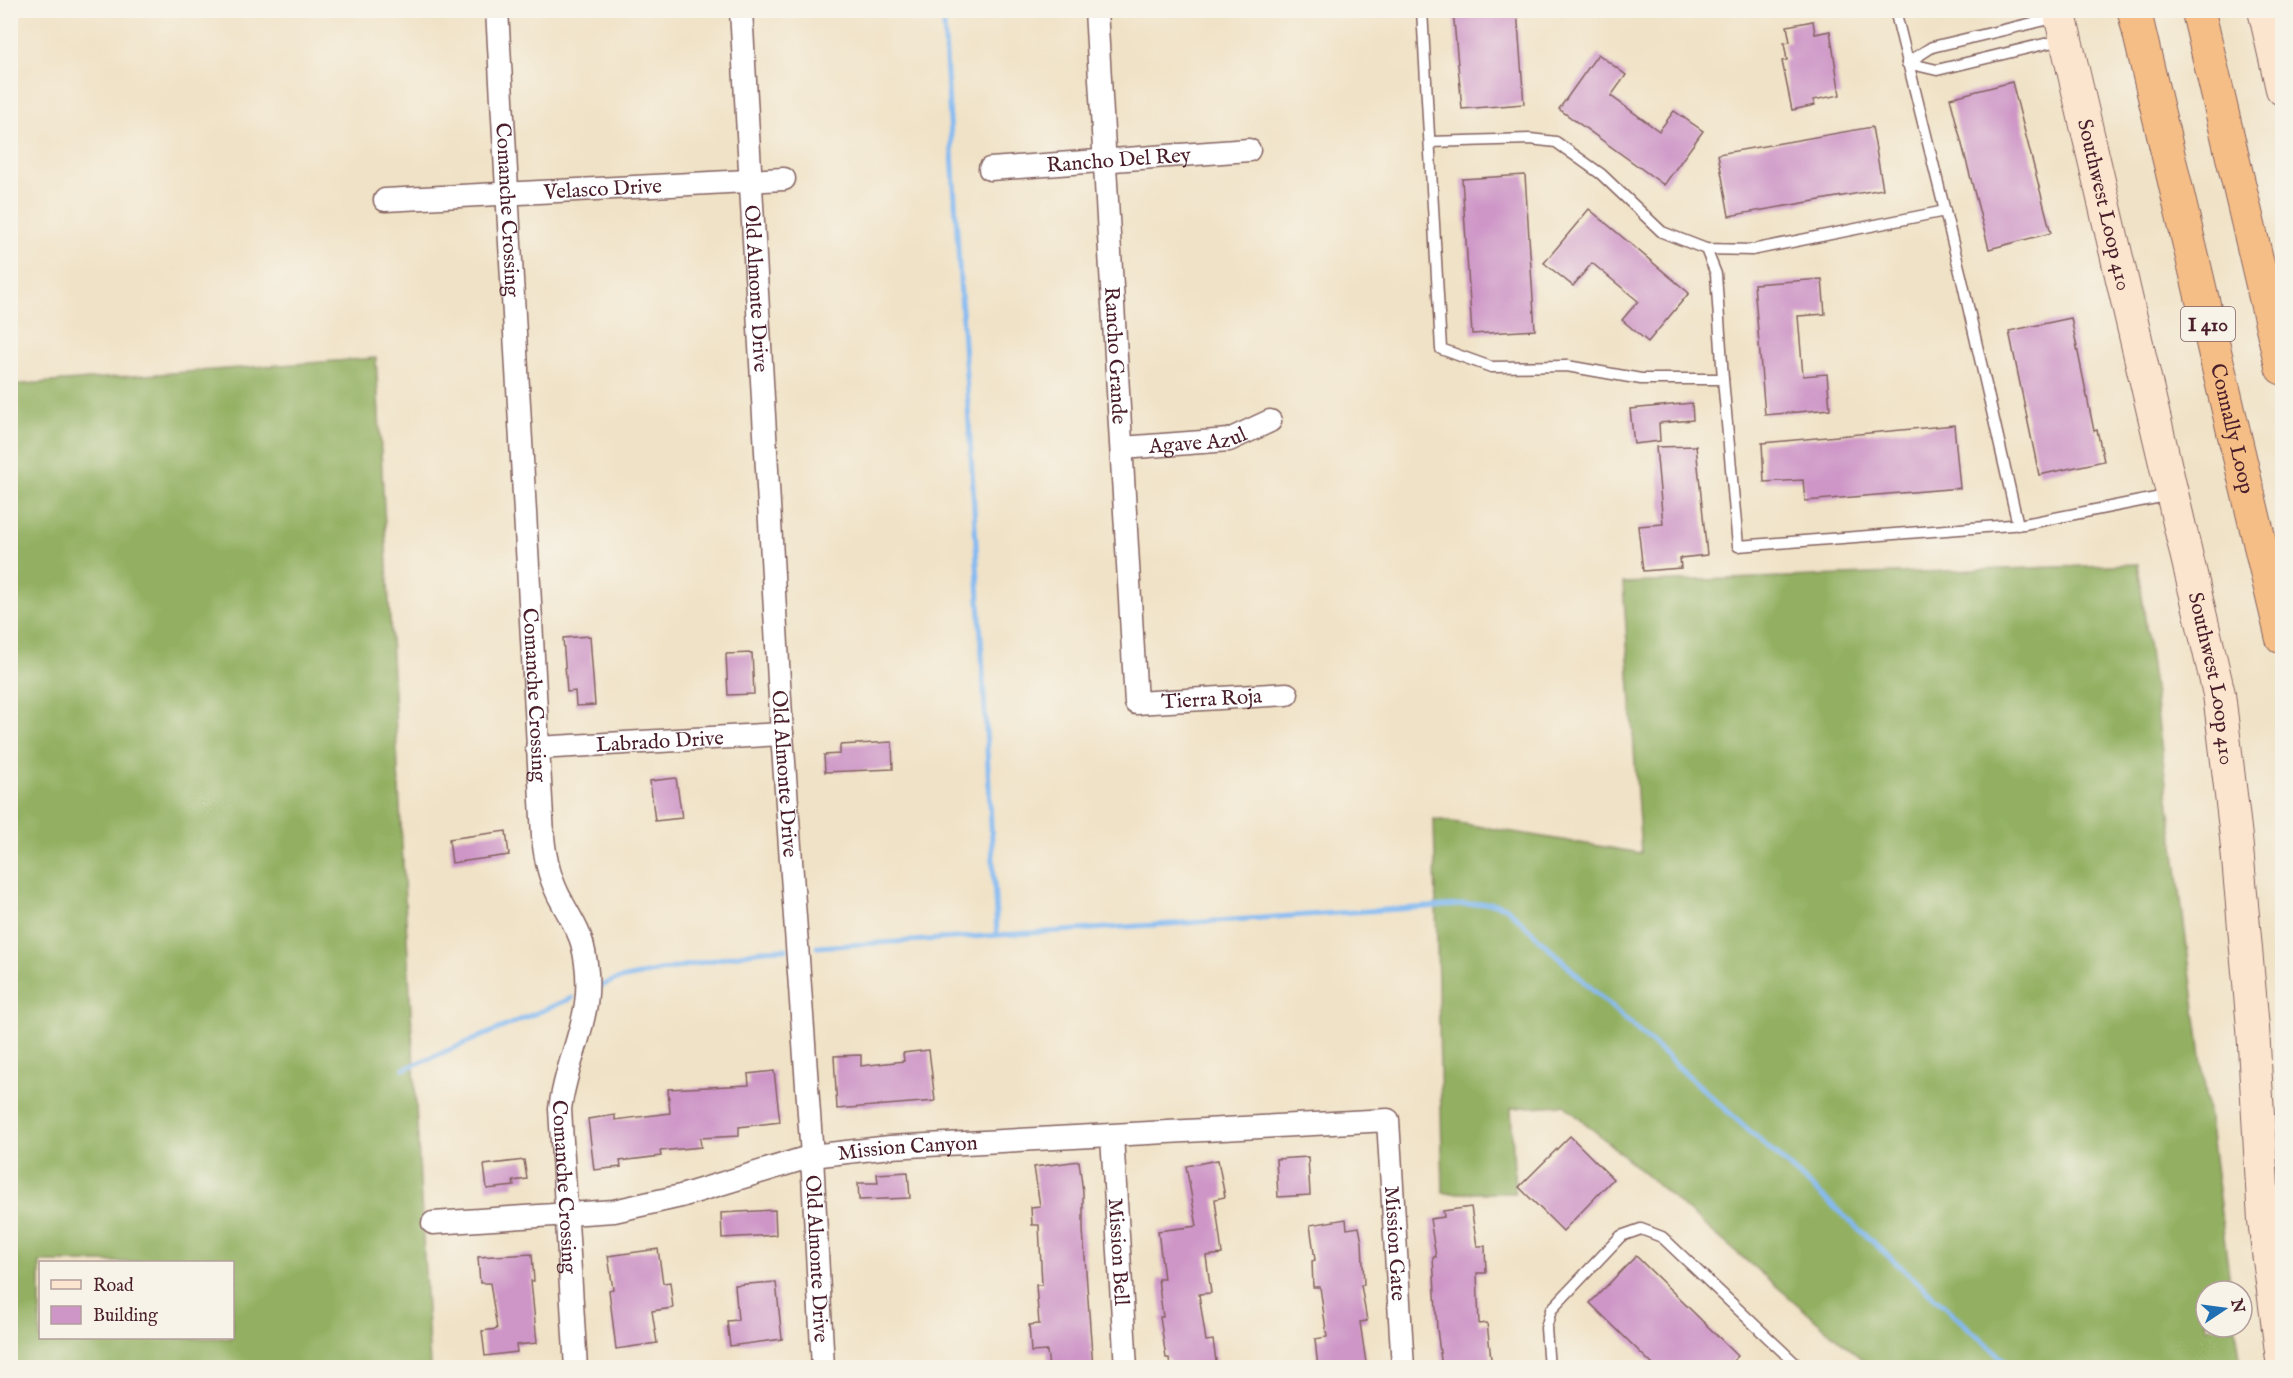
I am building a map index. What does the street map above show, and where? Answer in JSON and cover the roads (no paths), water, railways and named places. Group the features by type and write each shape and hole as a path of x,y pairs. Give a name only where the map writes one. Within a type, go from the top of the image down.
{"highway":[{"name":"Connally Loop","path":"2133,10 2283,637"},
{"path":"2198,10 2283,368"}],"main road":[{"path":"2264,10 2283,89"},
{"name":"Southwest Loop 410","path":"2061,22 2174,494 2219,694 2236,837 2253,1028 2264,1221 2283,1359"}],"street":[{"name":"Comanche Crossing","path":"497,10 537,748 546,864 582,942 587,971 588,1002 582,1033 562,1088 560,1109 576,1368"},
{"name":"Old Almonte Drive","path":"741,10 782,734 812,1156 823,1368"},
{"name":"Rancho Grande","path":"1096,10 1136,703"},
{"name":"Rancho Del Rey","path":"990,169 1249,150"},
{"name":"Velasco Drive","path":"385,200 784,179"},
{"name":"Agave Azul","path":"1122,448 1229,440 1270,421"},
{"name":"Tierra Roja","path":"1136,703 1287,694"},
{"name":"Labrado Drive","path":"537,748 782,734"},
{"name":"Mission Canyon","path":"434,1223 566,1215 653,1204 812,1156 890,1147 1388,1120"},
{"name":"Mission Gate","path":"1388,1120 1403,1368"},
{"name":"Mission Bell","path":"1112,1136 1126,1368"}],"lane":[{"path":"1422,10 1441,349 1491,367 1567,366 1641,379 1724,379"},
{"path":"1895,10 1945,211 2018,525"},
{"path":"1907,63 1932,47 2061,22"},
{"path":"1907,63 1938,70 2061,22"},
{"path":"1430,142 1530,139 1556,142 1601,174 1662,232 1706,249 1752,250 1945,211"},
{"path":"1706,249 1716,274 1738,546 2018,525 2174,494"},
{"path":"1550,1368 1546,1328 1551,1310 1621,1236 1641,1229 1662,1237 1800,1368"}],"waterway":[{"path":"943,10 972,470 997,935"},
{"path":"817,947 1491,903 1506,907 1594,991 2013,1368"},
{"path":"601,986 615,980 764,950 787,949"},
{"path":"404,1069 572,998"}]}
